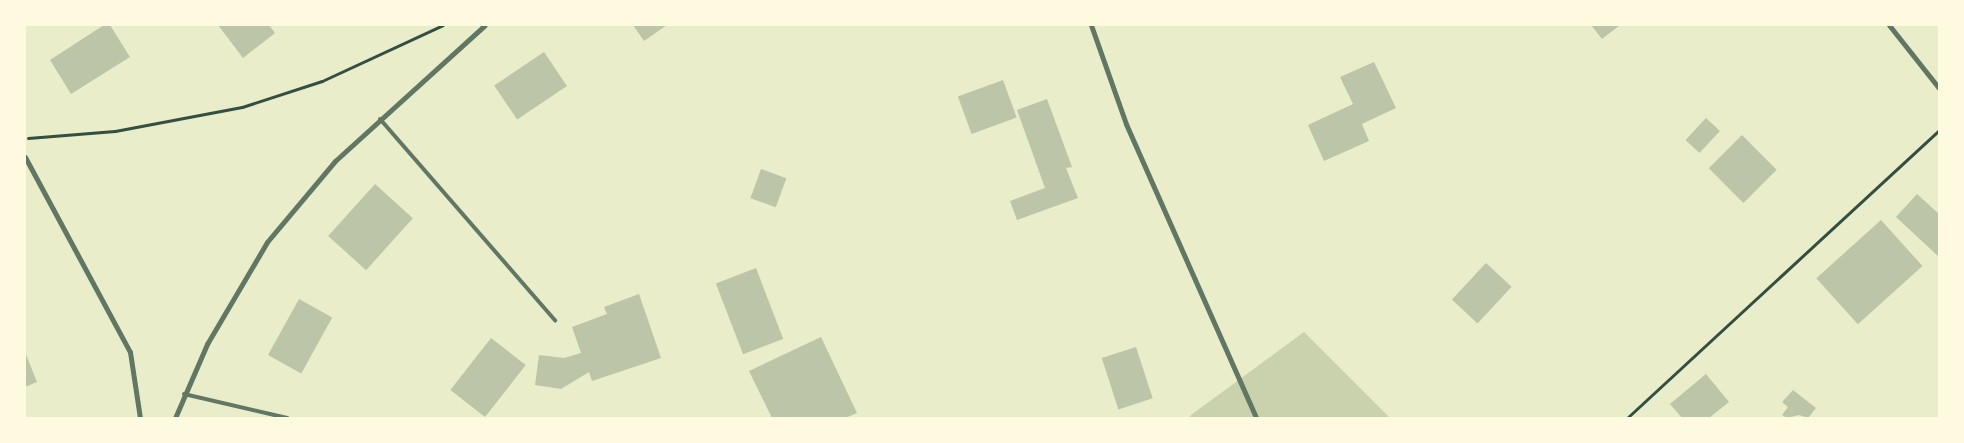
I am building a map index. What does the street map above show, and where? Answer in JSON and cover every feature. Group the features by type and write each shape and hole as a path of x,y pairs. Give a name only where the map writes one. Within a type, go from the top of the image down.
{"street":[{"path":"175,418 207,344 267,242 335,160 485,25"},
{"path":"1092,25 1126,124 1256,418"},
{"path":"1889,25 1939,88"},
{"path":"25,157 130,352 140,418"}],"lane":[{"path":"380,119 555,320"},
{"path":"184,394 287,418"}],"path":[{"path":"25,138 115,131 242,107 322,81 443,25"},
{"path":"1628,418 1939,130"}],"green space":[{"path":"1304,332 1390,418 1189,418 1191,415"}],"building":[{"path":"104,25 110,25 130,57 71,94 50,60"},
{"path":"218,25 269,25 275,33 243,58"},
{"path":"633,25 667,25 644,41"},
{"path":"1591,25 1620,25 1602,39"},
{"path":"544,52 567,86 517,120 494,86"},
{"path":"1374,62 1396,108 1362,124 1369,141 1324,161 1308,125 1353,104 1340,77"},
{"path":"1003,80 1017,118 972,134 958,96"},
{"path":"1047,99 1072,167 1066,168 1078,198 1017,220 1010,201 1045,188 1017,110"},
{"path":"1706,118 1720,131 1699,153 1686,140"},
{"path":"1742,135 1777,170 1743,203 1709,168"},
{"path":"761,169 786,178 776,207 750,198"},
{"path":"375,184 413,218 366,270 328,236"},
{"path":"1917,194 1939,214 1939,257 1896,217"},
{"path":"1881,220 1922,266 1858,324 1816,278"},
{"path":"1486,263 1512,287 1477,323 1452,300"},
{"path":"756,268 783,339 743,354 716,283"},
{"path":"639,294 661,358 592,381 589,372 561,389 535,385 539,355 564,358 581,353 572,327 607,314 604,307"},
{"path":"299,299 332,317 301,373 268,355"},
{"path":"821,337 857,413 845,418 772,418 749,371"},
{"path":"491,338 526,365 485,417 450,390"},
{"path":"1136,347 1153,398 1118,409 1102,358"},
{"path":"25,352 37,382 25,387"},
{"path":"1706,374 1729,402 1709,418 1682,418 1670,404"},
{"path":"1793,390 1816,408 1808,418 1799,415 1787,418 1782,415 1788,407 1782,402"}]}
